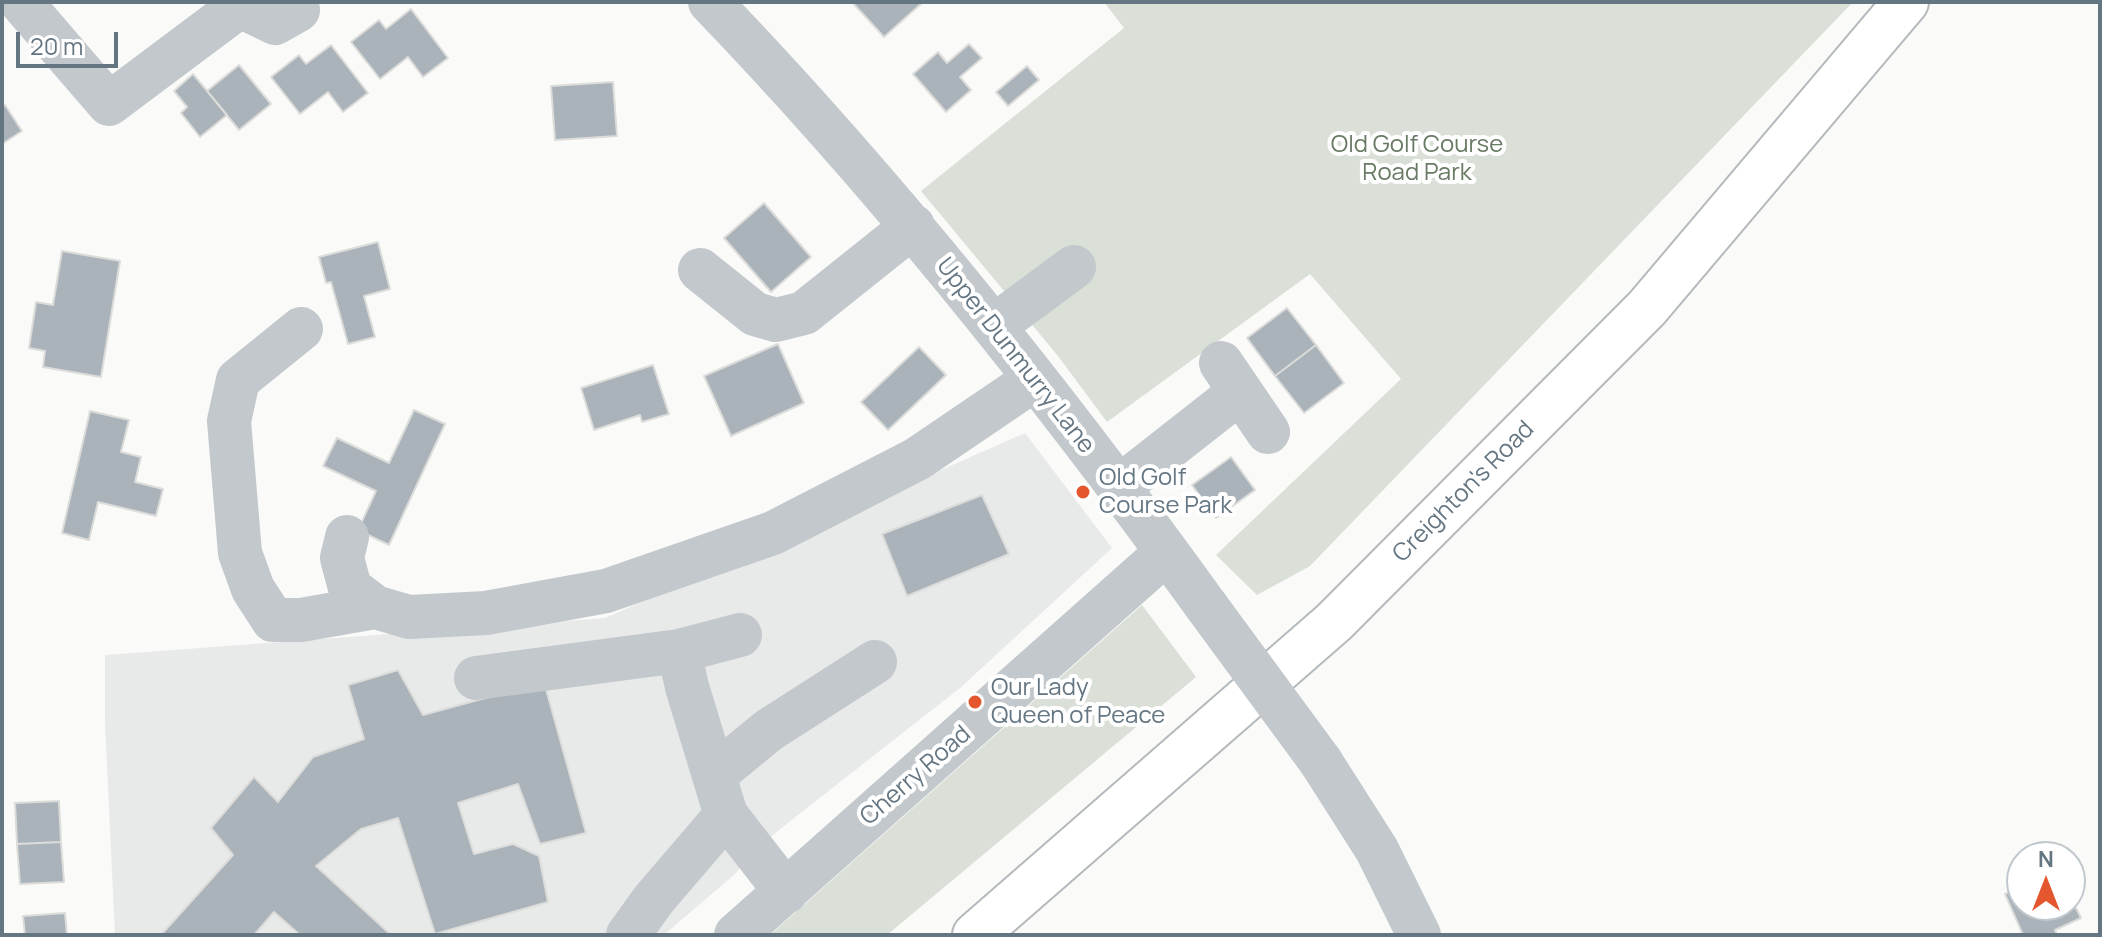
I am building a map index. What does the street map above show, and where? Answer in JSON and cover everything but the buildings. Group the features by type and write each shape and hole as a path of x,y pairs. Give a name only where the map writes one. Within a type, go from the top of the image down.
{"highway":[{"name":"Creighton's Road","path":"975,935 1334,622 1435,521 1647,308 1906,2"}],"street":[{"path":"21,2 109,104 240,6 275,23 298,10"},
{"name":"Upper Dunmurry Lane","path":"710,2 913,226 1119,487 1321,762 1377,850 1419,935"},
{"path":"700,270 755,314 776,320 804,313 913,226"},
{"path":"994,326 1074,267"},
{"path":"301,329 238,380 229,421 240,553 253,589 273,620 301,620 375,607"},
{"path":"1119,487 1231,378 1268,432"},
{"path":"347,537 342,558 350,588 375,607 409,617 486,613 606,591 773,533 917,459 1035,379"},
{"name":"Cherry Road","path":"736,935 1167,552"},
{"path":"476,678 679,651 740,635"},
{"path":"679,651 720,795 786,892"},
{"path":"628,935 720,795 769,730 875,662"}],"shaded area":[{"path":"1025,433 1112,548 960,688 784,826 753,852 736,873 664,935 115,935 105,724 105,655 605,618"}],"green space":[{"name":"Old Golf Course Road Park","path":"1104,2 1853,2 1310,566 1257,595 1216,555 1401,379 1310,274 1107,422 1058,356 921,191 1124,28"},
{"path":"1142,605 1196,677 887,935 770,935"}],"place":[{"name":"Old Golf Course Park","path":"1083,492"},
{"name":"Our Lady Queen of Peace","path":"975,702"}]}
